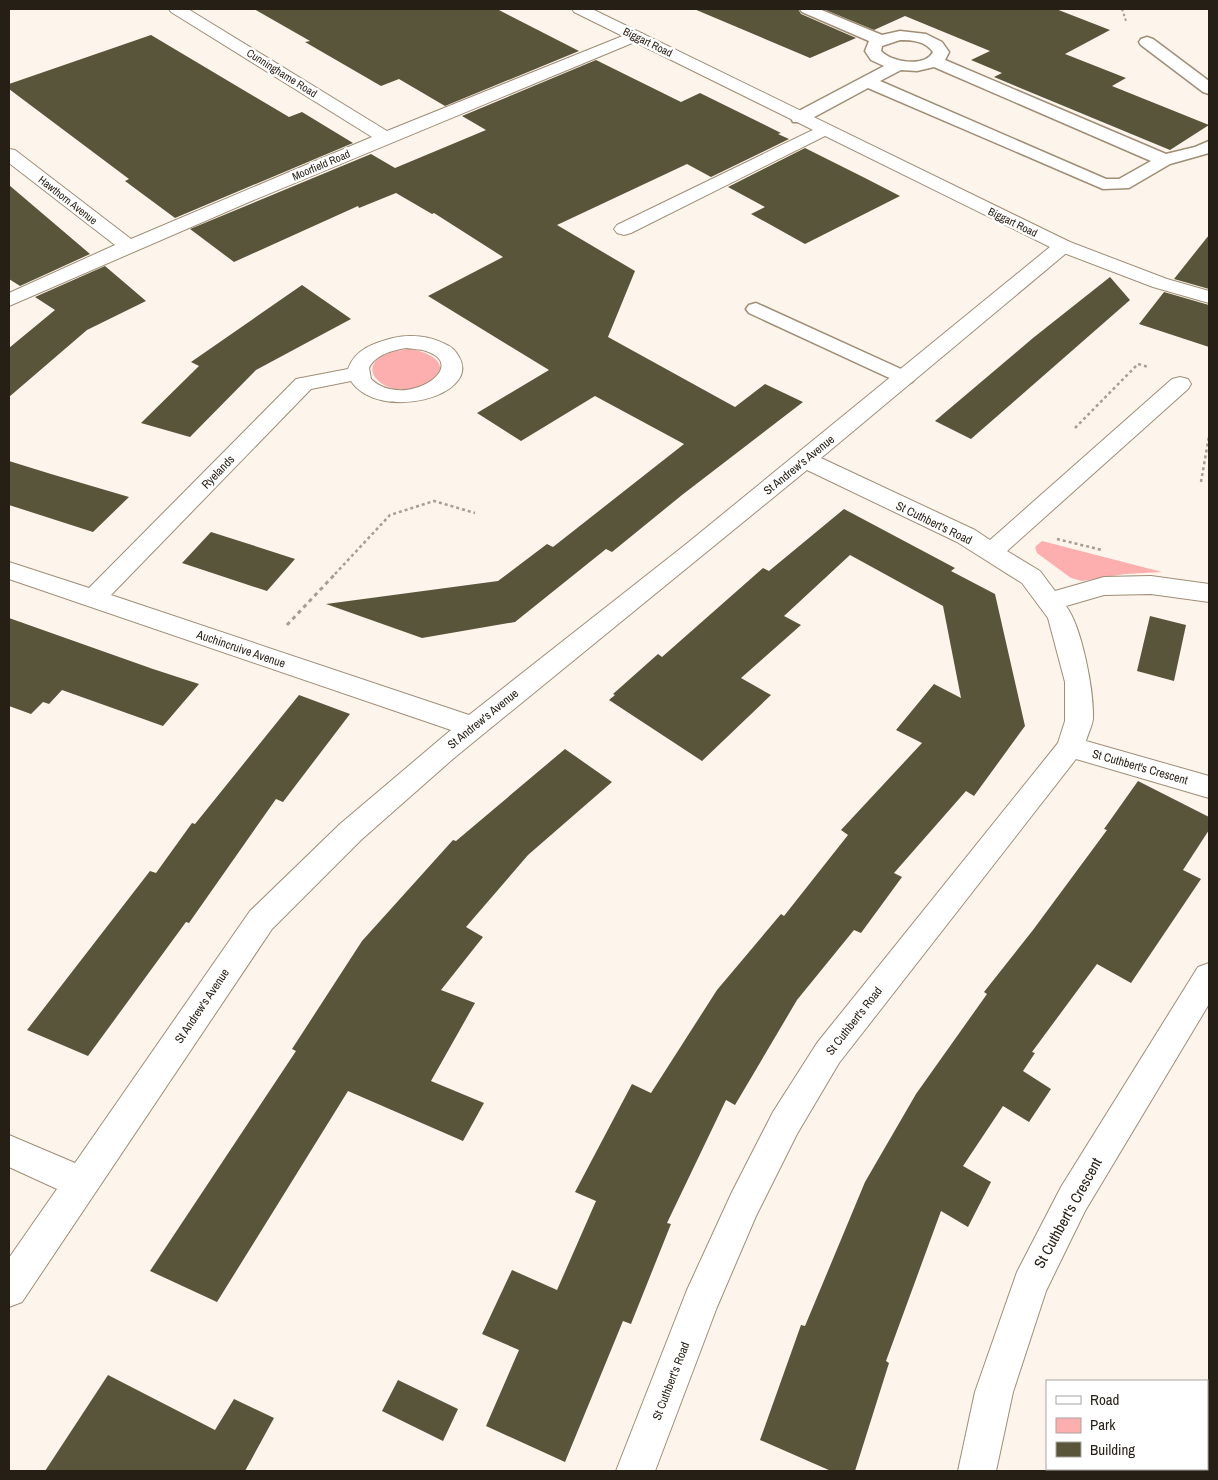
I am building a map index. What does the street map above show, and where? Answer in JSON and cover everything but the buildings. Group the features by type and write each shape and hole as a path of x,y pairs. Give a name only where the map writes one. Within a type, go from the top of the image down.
{"street":[{"name":"Cunninghame Road","path":"177,9 386,138"},
{"name":"Biggart Road","path":"580,9 1063,246 1160,283 1209,297"},
{"name":"Moorfield Road","path":"9,300 128,246 636,36"},
{"path":"624,229 824,130"},
{"name":"Hawthorn Avenue","path":"9,154 128,246"},
{"name":"St Andrew's Avenue","path":"9,1289 261,920 309,869 350,831 472,727 806,460 1063,246"},
{"name":"Ryelands","path":"92,599 304,384 358,373"},
{"path":"991,552 1180,384"},
{"name":"St Cuthbert's Road","path":"636,1471 700,1303 744,1204 786,1123 828,1053 1070,747 1079,721 1078,682 1060,616 1031,577 966,536 806,460"},
{"name":"Auchincruive Avenue","path":"9,570 472,727"},
{"path":"1050,601 1104,586 1151,585 1209,593"},
{"name":"St Cuthbert's Crescent","path":"1070,747 1209,787"},
{"name":"St Cuthbert's Crescent","path":"977,1471 994,1392 1030,1285 1073,1199 1209,976"},
{"path":"9,1151 82,1183"}],"lane":[{"path":"808,9 880,40"},
{"path":"935,62 940,57 940,48 928,40 901,36 880,40 875,44 873,51 877,57 898,65 911,66 935,62 1164,160"},
{"path":"1147,42 1209,89"},
{"path":"799,118 898,65"},
{"path":"868,82 1104,184 1123,184 1164,160 1201,151 1209,146"},
{"path":"756,309 905,378"}],"path":[{"path":"1201,482 1209,436"},
{"path":"288,625 390,515 434,501 476,513"}],"green space":[{"path":"408,349 422,352 435,359 440,369 437,375 429,382 413,389 398,389 385,386 376,379 372,370 375,361 387,354"},
{"path":"1042,541 1162,572 1125,574 1082,581 1071,578 1037,553 1035,547"}]}
